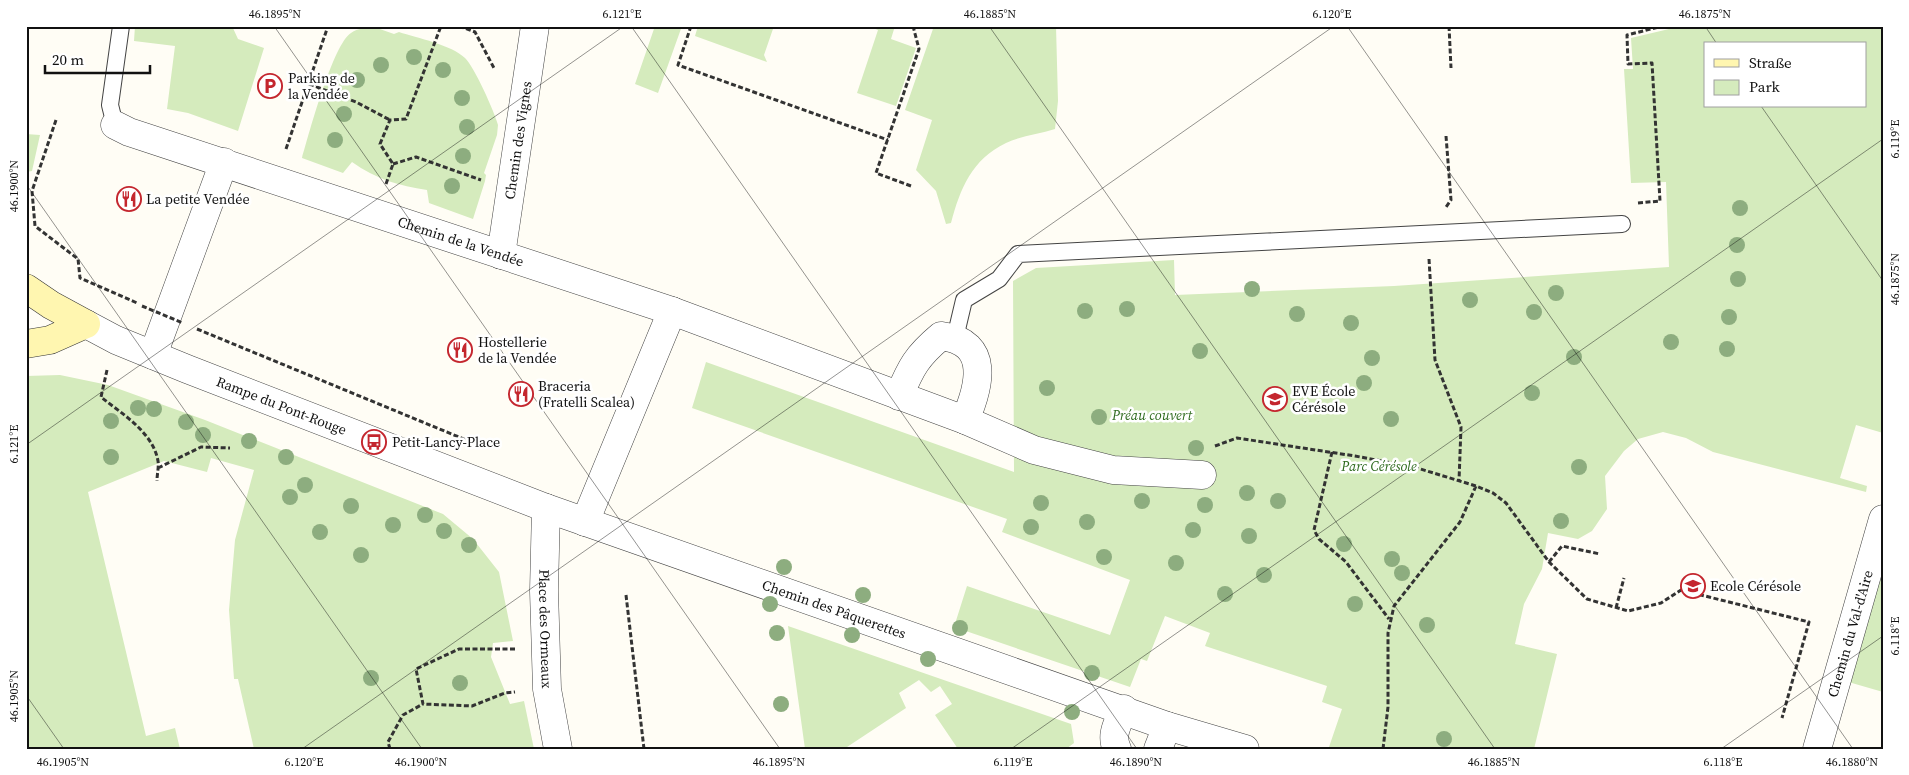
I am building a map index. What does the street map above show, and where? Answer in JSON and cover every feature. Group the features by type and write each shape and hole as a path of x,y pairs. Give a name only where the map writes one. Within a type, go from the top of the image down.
{"street":[{"name":"Chemin des Vignes","path":"501,255 535,26"},
{"name":"Chemin de la Vendée","path":"115,125 129,132 672,311 965,420 993,434 1034,450 1112,470 1202,475"},
{"path":"153,355 224,162"},
{"name":"Rampe du Pont-Rouge","path":"26,288 51,306 116,340 546,508"},
{"path":"585,522 672,311"},
{"path":"26,344 50,340 86,324"},
{"path":"899,396 910,369 922,352 941,336 955,338 966,344 975,357 979,380 975,398 965,420"},
{"name":"Chemin des Pâquerettes","path":"546,508 1124,709 1163,737 1245,749"},
{"name":"Place des Ormeaux","path":"546,508 544,591 547,689 558,749"},
{"name":"Chemin du Val-d'Aire","path":"1817,749 1883,518"},
{"path":"1117,749 1113,741 1124,709"}],"lane":[{"name":"Chemin de la Vendée","path":"115,125 110,105 121,26"},
{"path":"955,338 964,300 1000,279 1018,254 1622,224"}],"path":[{"path":"286,150 328,26"},
{"path":"308,84 356,102 390,120 406,118 441,26"},
{"path":"459,26 475,32 502,84 522,110"},
{"path":"691,26 678,65 888,140"},
{"path":"910,186 876,173 920,49 913,26"},
{"path":"1449,26 1451,68"},
{"path":"1660,189 1652,63 1628,64 1626,35 1640,34 1663,26"},
{"path":"56,120 32,191 35,226 78,258 80,278 142,306 474,443"},
{"path":"390,120 380,144 393,164"},
{"path":"1446,136 1451,200 1427,235 1435,360 1461,427 1459,481"},
{"path":"393,164 416,157 510,190"},
{"path":"384,188 393,164"},
{"path":"102,385 101,397 140,430 154,450 158,468 157,480"},
{"path":"1202,475 1213,468 1216,444 1237,438 1332,452 1414,467 1476,486 1492,493 1506,503 1550,562 1587,599 1628,611 1661,602 1681,590 1809,622 1782,718"},
{"path":"158,468 202,447 230,448"},
{"path":"1332,452 1314,530 1319,539 1346,562 1390,620"},
{"path":"1383,749 1388,707 1390,620 1394,606 1403,592 1460,522 1476,486"},
{"path":"1550,562 1562,546 1600,554"},
{"path":"1616,608 1624,578"},
{"path":"626,595 644,749"},
{"path":"423,704 416,669 460,649 546,649"},
{"path":"390,749 388,742 402,715 423,704 472,706 505,692 547,689"}],"green space":[{"path":"135,26 232,26 238,39 264,48 238,131 188,113 167,109 175,46 134,41"},
{"path":"655,26 682,26 658,93 635,84"},
{"path":"698,26 774,26 764,55 767,62 695,36"},
{"path":"868,26 895,26 891,39 916,48 896,106 857,93 878,30"},
{"path":"934,26 1056,26 1058,101 1055,129 1006,143 984,157 963,187 951,223 946,224 936,191 916,170 932,120 905,110"},
{"name":"Parc Cérésole","path":"1672,26 1883,26 1883,433 1856,425 1840,478 1867,486 1866,492 1713,452 1686,438 1663,432 1638,439 1624,451 1605,476 1607,509 1592,531 1578,539 1548,533 1542,569 1524,604 1515,644 1557,654 1534,749 1337,749 1329,747 1342,709 1322,702 1327,686 1205,646 1210,633 1165,616 1147,661 1141,659 1130,687 954,627 967,586 1110,635 1130,580 1002,532 1007,519 692,408 706,362 1014,472 1013,281 1036,268 1174,260 1175,295 1394,286 1669,267 1666,182 1631,183 1624,69 1633,69 1631,38 1669,29"},
{"path":"374,27 394,34 399,32 452,49 465,58 479,80 498,125 497,135 484,173 486,175 485,181 473,219 429,203 427,190 388,181 352,162 343,173 302,158 329,71 344,41 356,30"},
{"path":"26,134 40,135 32,171 26,172"},
{"path":"60,375 108,385 205,420 443,514 473,539 499,572 513,641 493,643 491,657 510,704 524,701 534,749 254,749 238,679 234,679 229,610 235,540 254,470 211,458 207,472 164,461 88,492 146,736 175,728 180,749 26,749 26,376"},
{"path":"1883,549 1883,692 1845,681"},
{"path":"788,626 1071,724 1074,743 1066,749 958,749 935,715 952,704 940,686 931,692 919,680 899,693 906,708 844,749 805,749"}],"place":[{"name":"Parking de la Vendée","path":"270,86"},
{"name":"La petite Vendée","path":"129,199"},
{"name":"Hostellerie de la Vendée","path":"460,350"},
{"name":"Braceria (Fratelli Scalea)","path":"521,394"},
{"name":"EVE École Cérésole","path":"1275,399"},
{"name":"Petit-Lancy-Place","path":"374,442"},
{"name":"Ecole Cérésole","path":"1693,586"}],"park label":[{"name":"Préau couvert","path":"1152,415"}]}
